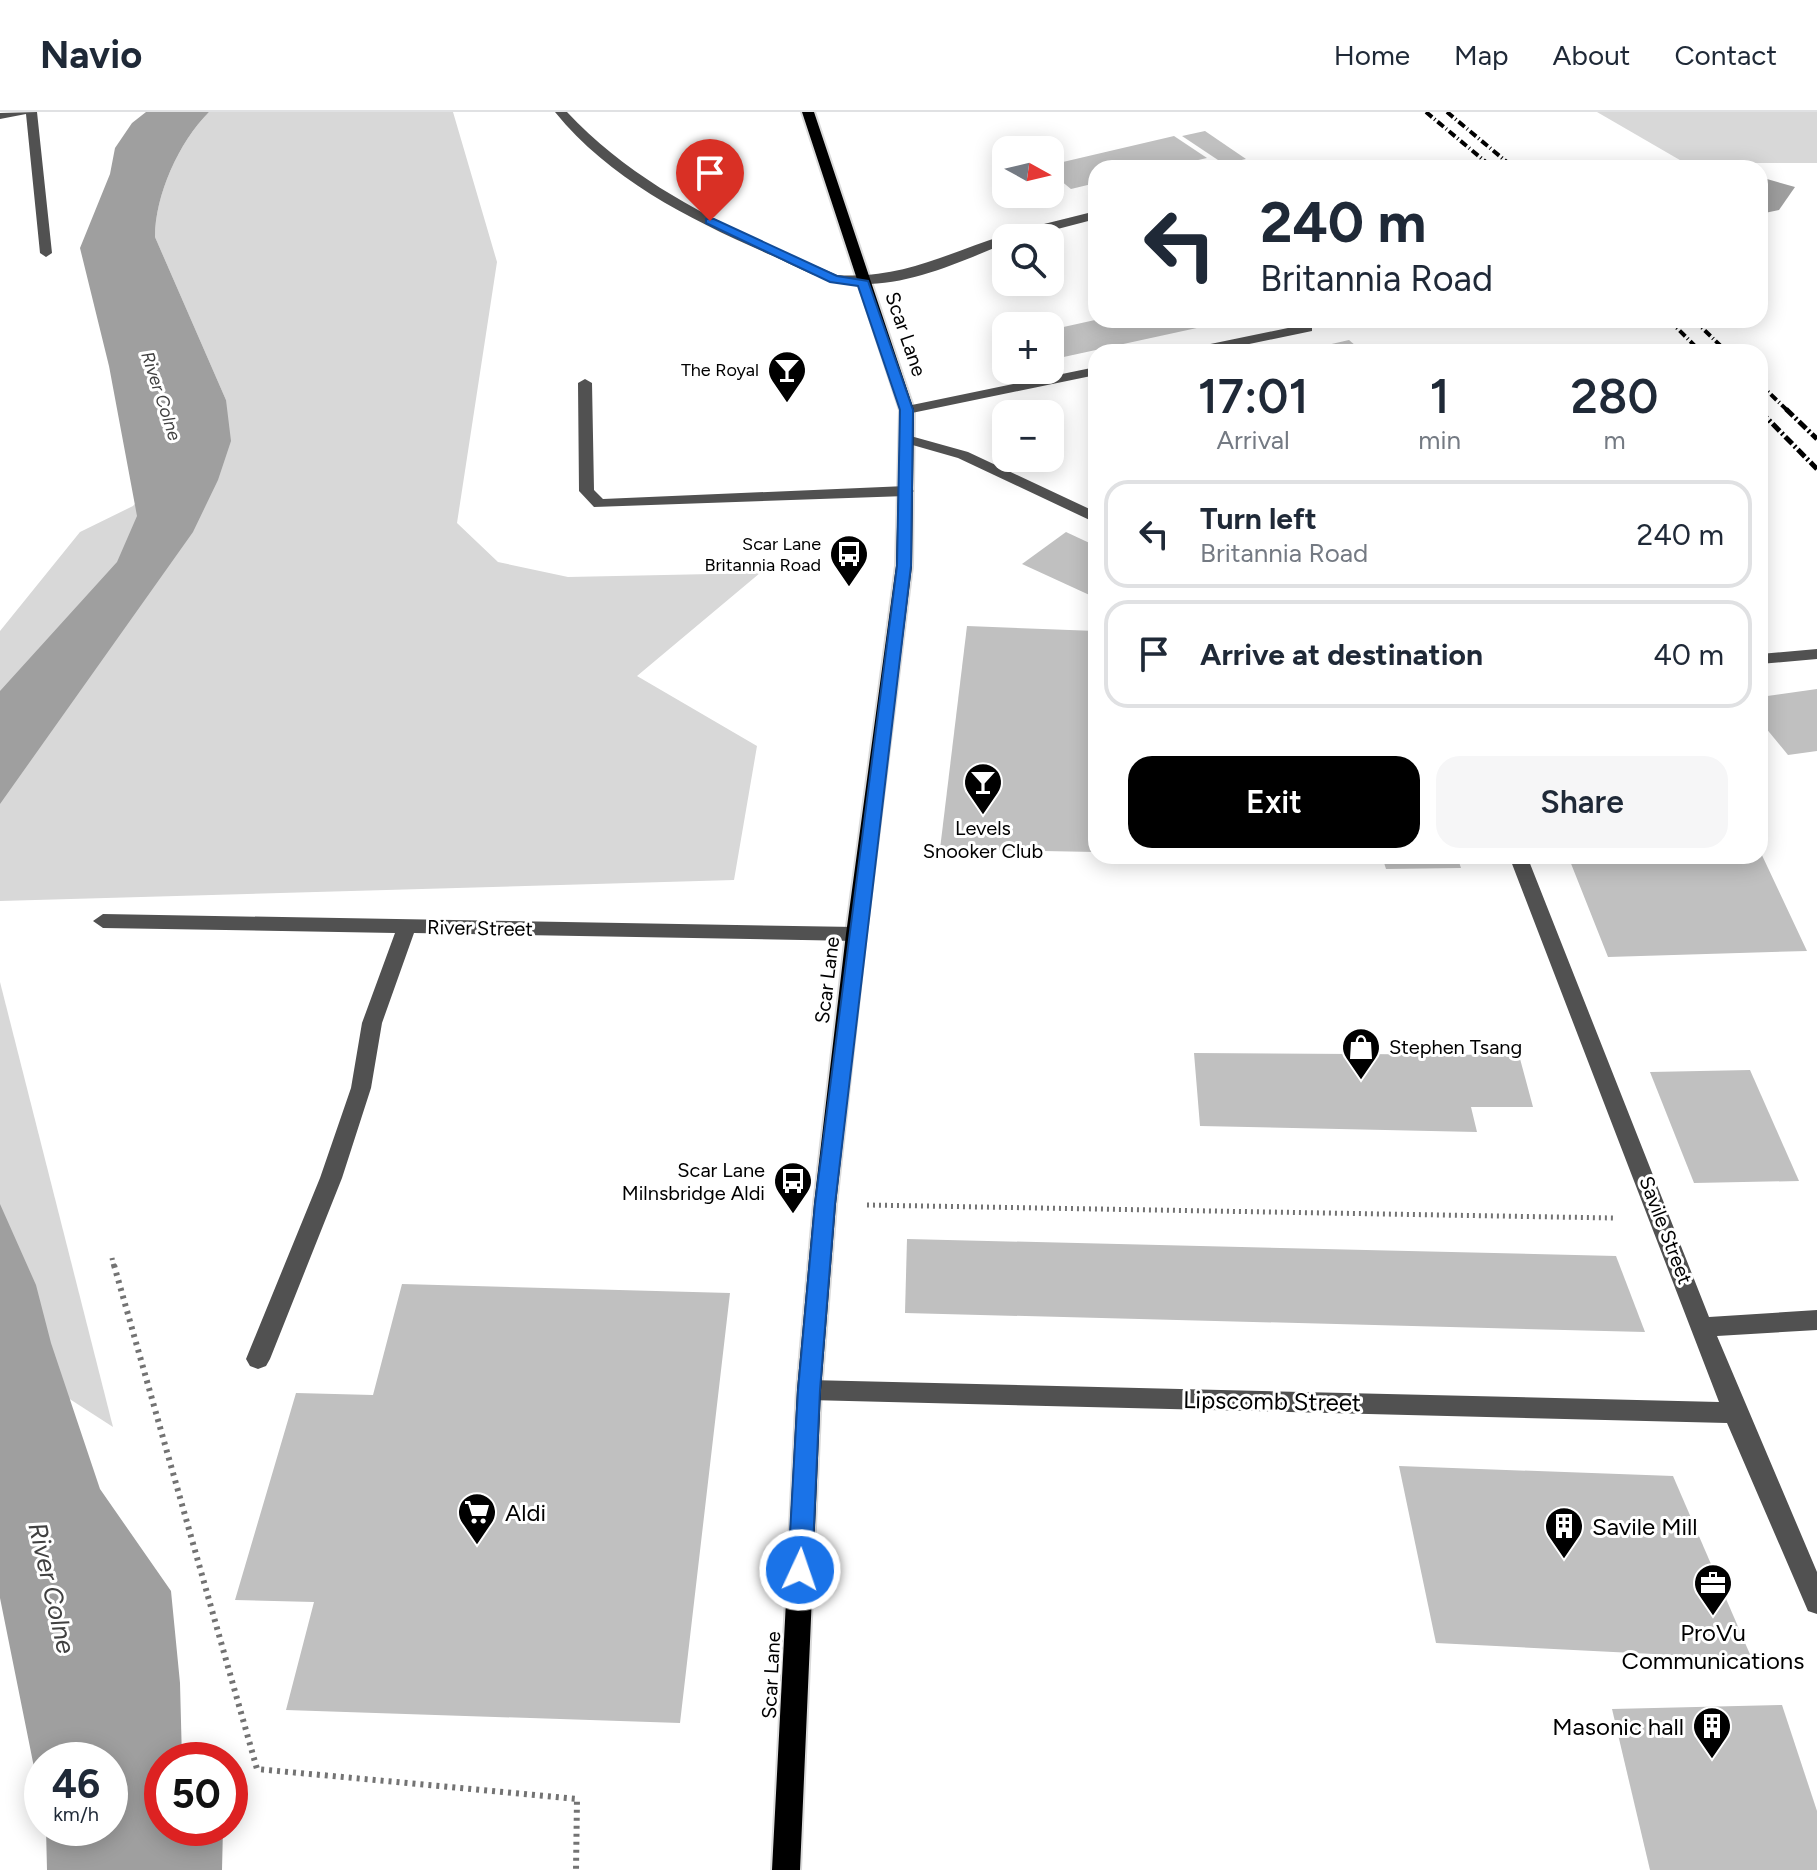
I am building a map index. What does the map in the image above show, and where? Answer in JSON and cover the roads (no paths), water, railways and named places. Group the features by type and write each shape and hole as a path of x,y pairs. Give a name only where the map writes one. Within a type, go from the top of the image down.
{"main road":[{"name":"Scar Lane","path":"786,1870 809,1390 825,1204 856,934 904,566 907,439 907,410 808,112"}],"street":[{"path":"0,116 21,112"},
{"path":"31,112 46,253"},
{"path":"561,112 583,139 660,196 835,279 863,283 931,266 992,244"},
{"path":"1061,224 1088,217"},
{"path":"1230,344 1307,328"},
{"path":"907,410 1088,373"},
{"path":"585,383 587,491 599,504 906,491"},
{"path":"907,439 963,455 1088,514"},
{"path":"1768,658 1817,654"},
{"name":"Savile Street","path":"1521,864 1735,1413 1817,1602"},
{"name":"River Street","path":"103,921 856,934"},
{"path":"258,1359 331,1178 361,1088 372,1023 407,927"},
{"path":"1702,1327 1817,1320"},
{"name":"Lipscomb Street","path":"809,1390 1735,1413"}],"water":[{"name":"River Colne","path":"146,112 209,112 188,138 171,170 159,204 155,237 226,400 231,441 218,480 193,532 0,804 0,691 117,562 137,516 109,366 80,248 110,174 115,148 132,123"},
{"path":"1768,179 1795,187 1779,210 1768,212"},
{"name":"River Colne","path":"0,1204 36,1285 51,1343 100,1489 171,1591 180,1683 182,1742 144,1742 144,1846 223,1846 222,1870 47,1870 46,1846 128,1846 128,1742 29,1742 0,1598"}],"railway":[{"path":"1426,112 1483,160"},
{"path":"1447,112 1504,160"},
{"path":"1677,328 1693,344"},
{"path":"1702,328 1719,344"},
{"path":"1768,392 1788,411"},
{"path":"1786,409 1817,439"},
{"path":"1768,419 1817,469"}],"place":[{"name":"The Royal","path":"787,404"},
{"name":"Scar Lane Britannia Road","path":"849,588"},
{"name":"Levels Snooker Club","path":"983,816"},
{"name":"Stephen Tsang","path":"1361,1081"},
{"name":"Scar Lane Milnsbridge Aldi","path":"793,1215"},
{"name":"Aldi","path":"477,1546"},
{"name":"Savile Mill","path":"1564,1560"},
{"name":"ProVu Communications","path":"1713,1617"},
{"name":"Masonic hall","path":"1712,1760"}]}
